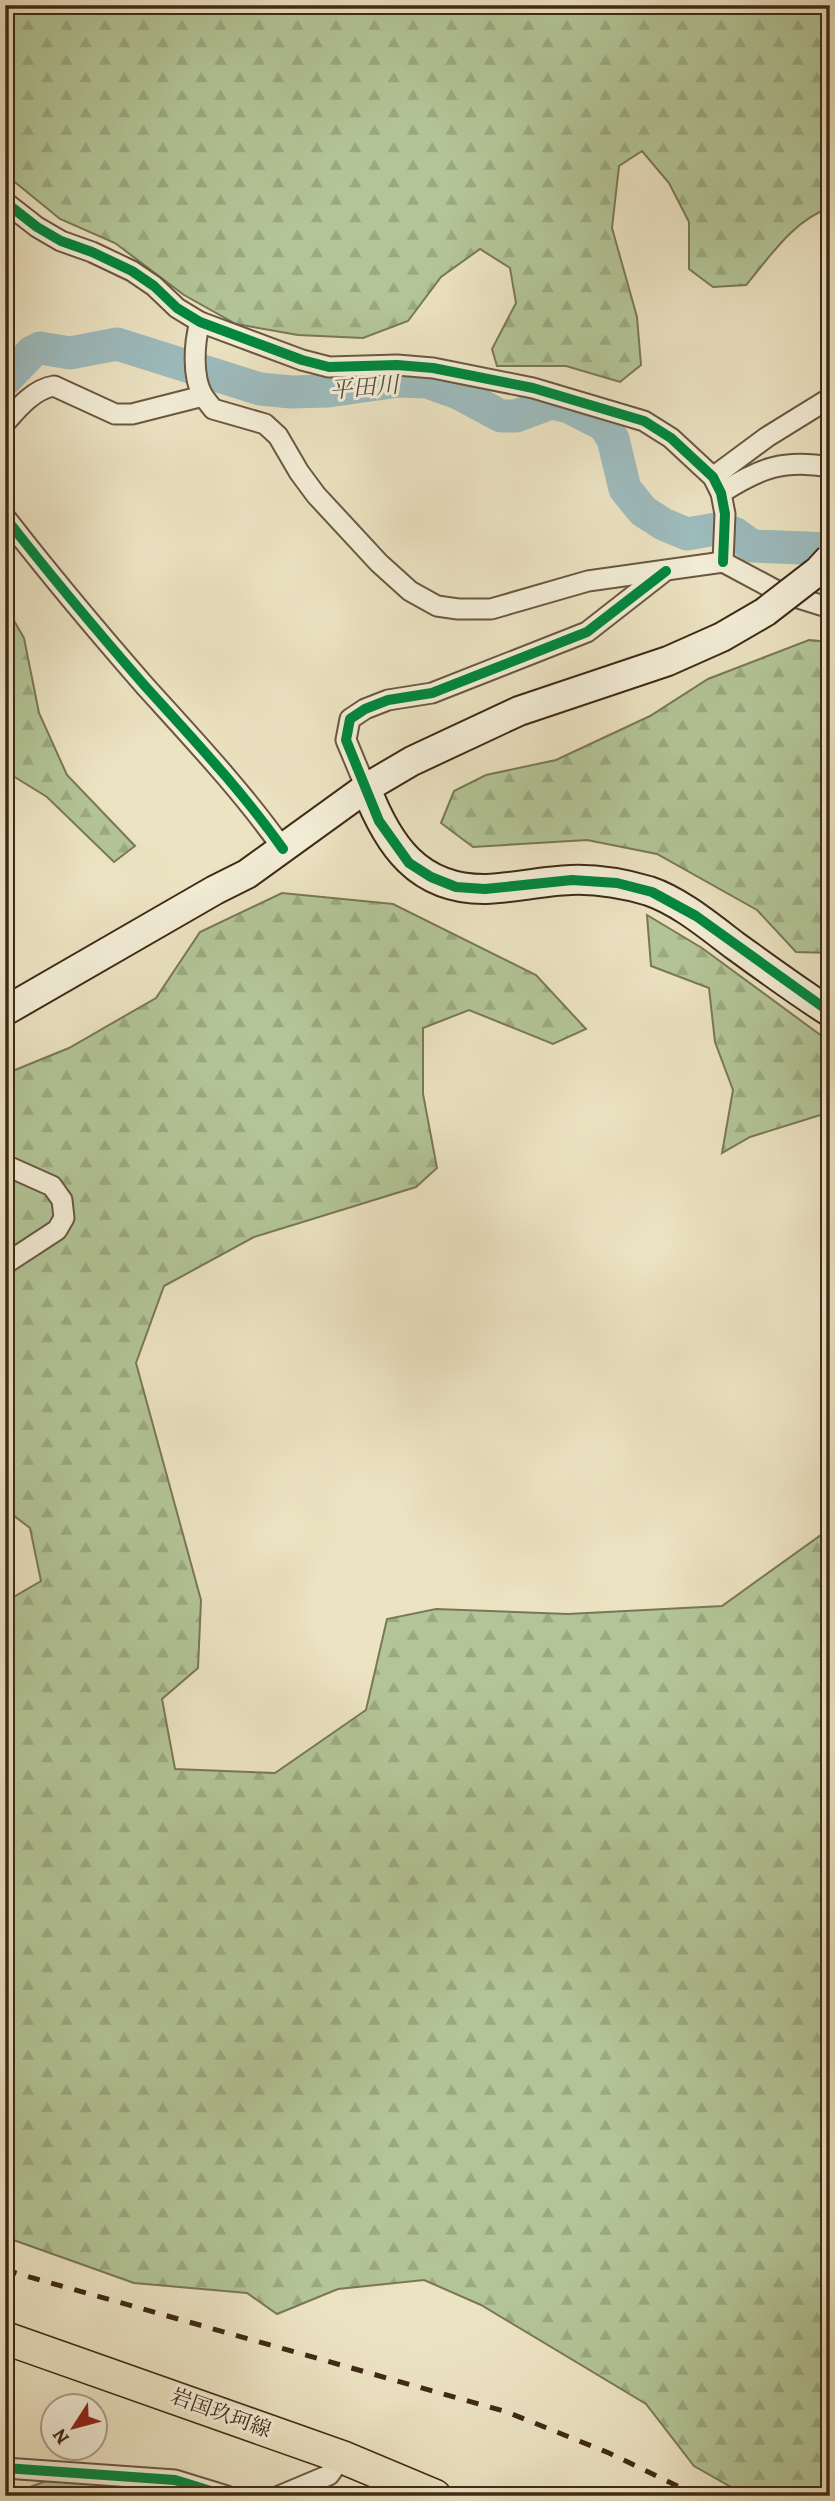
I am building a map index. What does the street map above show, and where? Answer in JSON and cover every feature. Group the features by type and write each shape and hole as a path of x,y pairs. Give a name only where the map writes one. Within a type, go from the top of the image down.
{"main road":[{"name":"岩国玖珂線","path":"5,2338 341,2457 435,2496"}],"street":[{"path":"5,202 37,227 61,241 132,271 154,286 177,308 201,322 302,360 329,367 397,365 433,368 533,388 644,421 671,438 717,485 725,514 723,562"},
{"path":"201,322 197,335 200,387 213,409 265,424 278,436 316,495 379,563 410,591 437,606 491,609 588,581 723,562 779,592 830,608"},
{"path":"5,423 22,404 45,387 54,386 115,414 132,414 200,387"},
{"path":"717,485 767,438 830,398"},
{"path":"717,485 786,464 830,467"},
{"path":"5,517 91,624 199,747 283,849"},
{"path":"5,1011 247,874 366,788 412,761 519,711 668,661 722,637 765,612 818,571 830,558"},
{"path":"666,571 586,632 432,693 388,700 365,709 350,719 346,740 379,821 389,838 409,863 431,877 456,887 485,889 572,880 617,883 652,892 696,916 830,1012"},
{"path":"5,1165 52,1186 62,1200 64,1218 57,1230 5,1264"},
{"path":"279,2496 329,2475 341,2457"},
{"path":"5,2468 175,2480 227,2496"}],"green space":[{"path":"5,5 830,5 830,208 817,213 794,230 746,285 713,287 689,269 689,222 669,183 642,151 619,166 612,228 637,317 641,365 620,382 566,366 497,366 492,349 516,303 510,268 480,249 441,277 408,321 363,338 298,335 236,324 184,295 115,243 60,219 5,174"},
{"path":"5,605 24,638 39,713 67,775 135,846 114,862 47,797 5,771"},
{"path":"809,640 830,642 830,953 796,952 757,910 657,854 587,840 473,847 441,823 454,791 486,775 556,760 650,716 708,679"},
{"path":"282,893 393,904 536,975 586,1029 553,1044 469,1010 423,1028 423,1094 437,1168 416,1187 254,1237 164,1286 136,1363 201,1600 198,1668 162,1699 175,1769 275,1773 366,1710 387,1619 436,1609 568,1614 722,1606 825,1532 830,1520 830,2496 747,2496 694,2466 646,2404 481,2305 424,2280 338,2289 277,2314 247,2293 134,2283 5,2237 5,1602 41,1581 30,1528 5,1509 5,1061 15,1070 69,1048 156,998 200,932"},
{"path":"647,915 702,948 830,1042 830,1112 750,1137 722,1153 733,1090 715,1042 709,988 651,966"},
{"path":"49,2480 151,2489 171,2496 5,2496"}],"waterway":[{"name":"平田川","path":"5,380 32,352 40,348 70,353 117,344 260,389 328,391 399,381 427,382 458,393 501,416 516,416 551,403 569,407 604,425 613,439 625,489 643,511 663,524 687,534 716,529 734,533 752,546 830,549"}],"railway":[{"path":"5,2270 507,2412 609,2453 698,2496"}],"cycle path":[{"path":"5,202 37,227 61,241 132,271 154,286 177,308 200,322 302,360 329,367 397,365 433,368 533,388 644,421 671,438 713,477 721,493 725,514 723,562"},
{"path":"5,517 109,645 234,786 283,849"},
{"path":"666,571 587,632 432,693 388,700 365,709 350,719 346,740 379,821 409,863 431,877 456,887 485,889 572,880 617,883 652,892 696,916 830,1012"},
{"path":"5,2468 175,2480 227,2496"}]}
